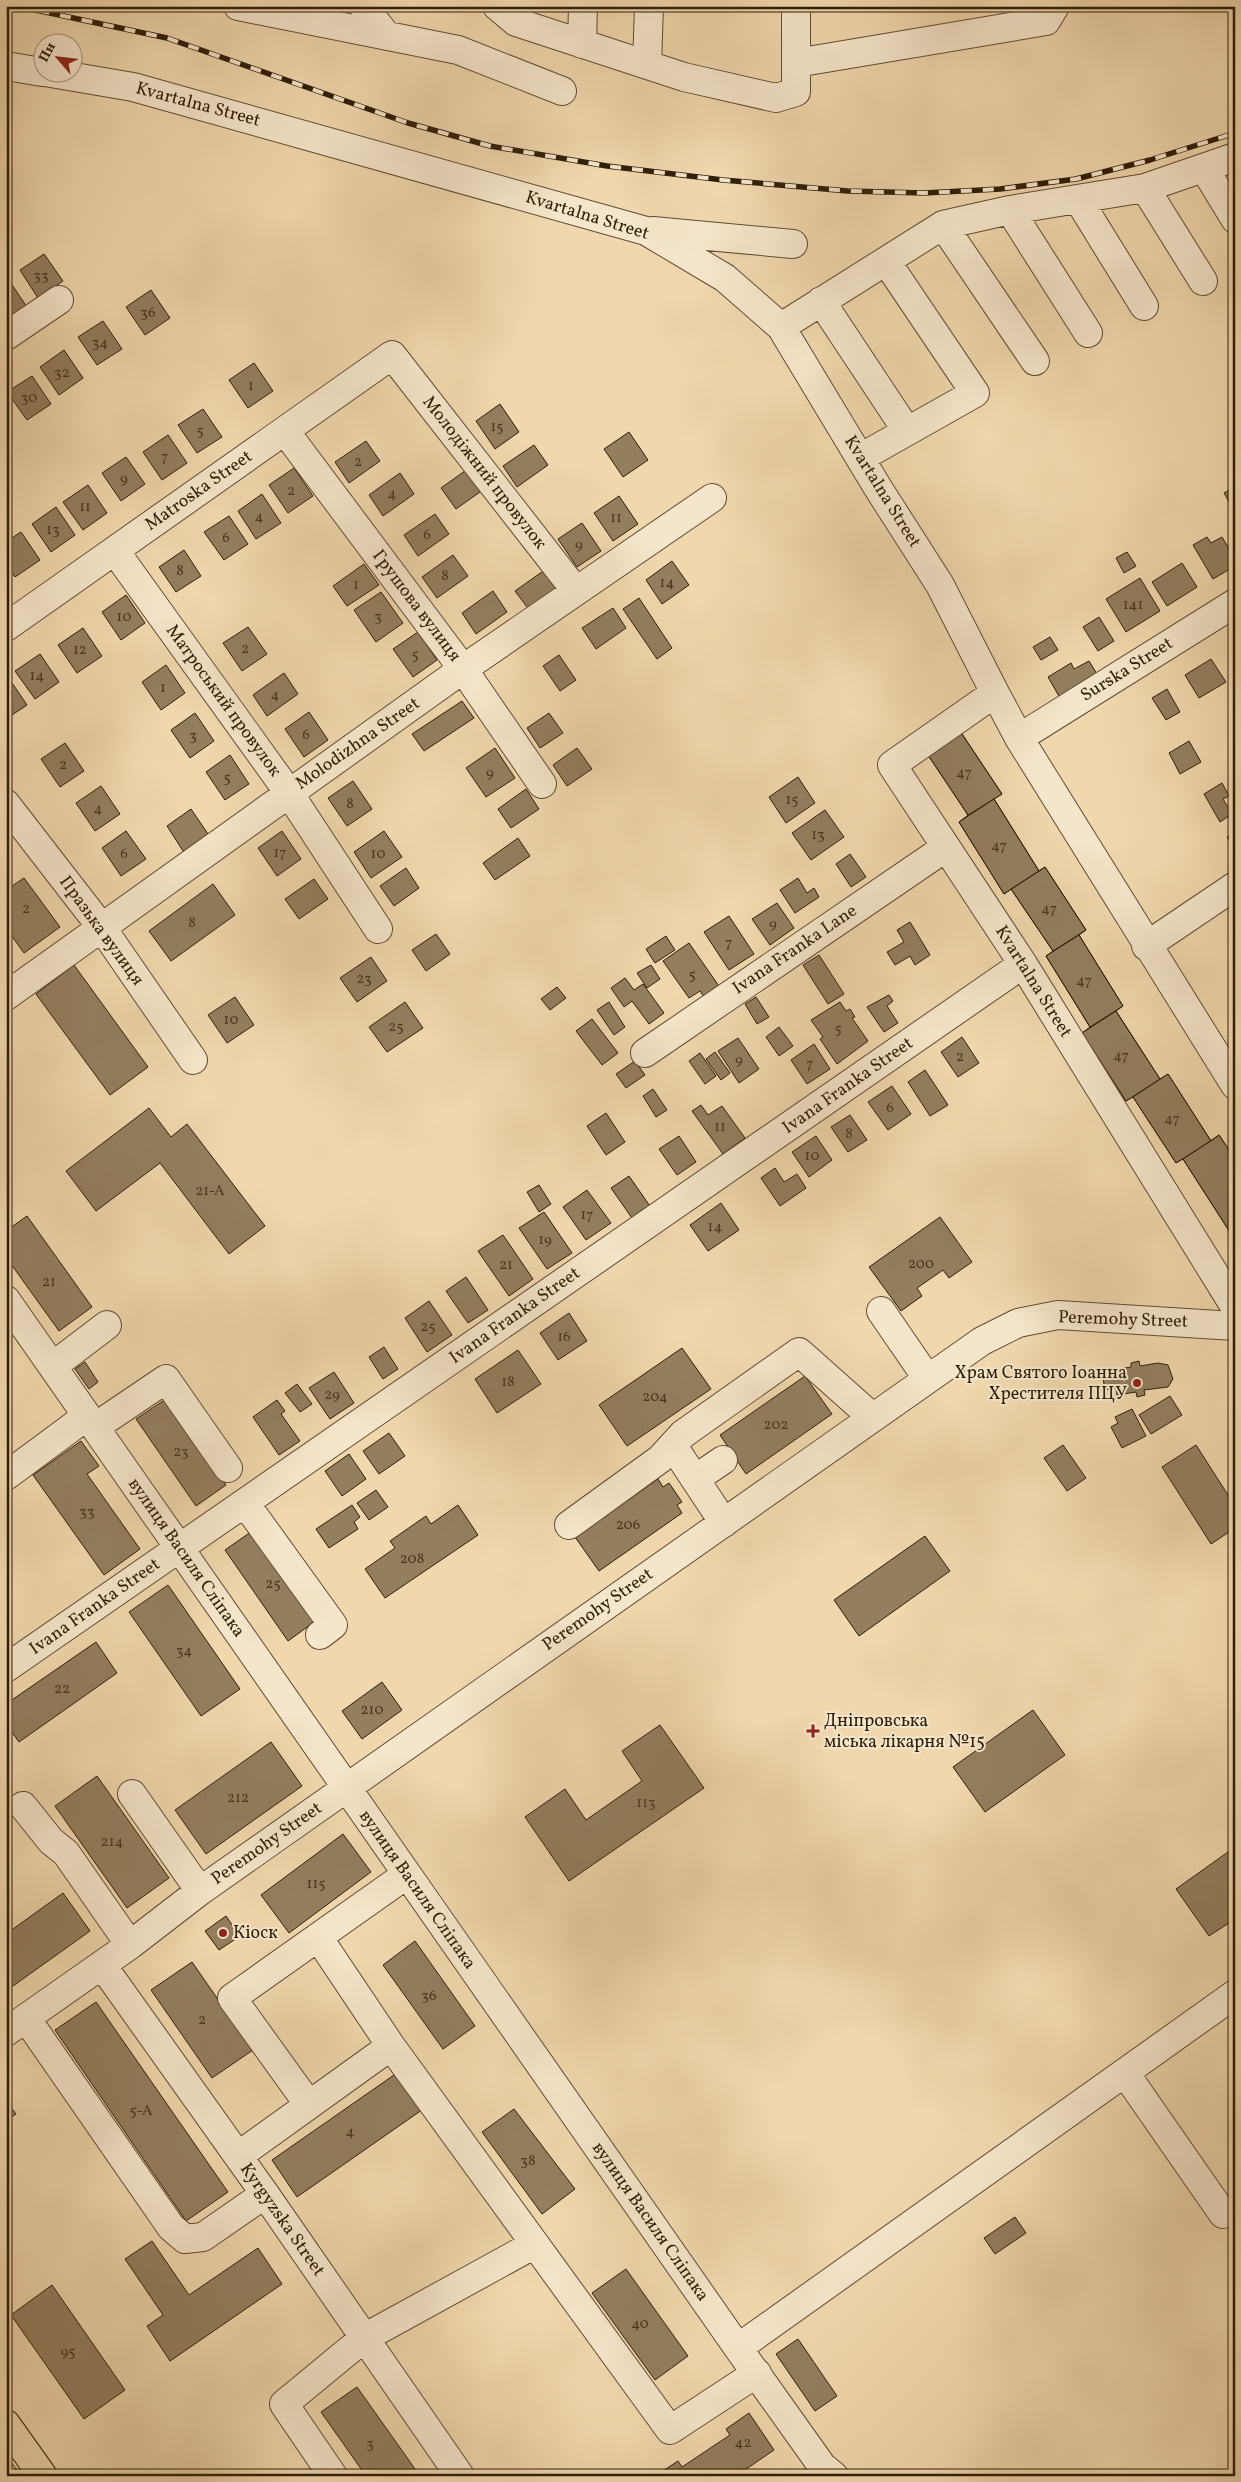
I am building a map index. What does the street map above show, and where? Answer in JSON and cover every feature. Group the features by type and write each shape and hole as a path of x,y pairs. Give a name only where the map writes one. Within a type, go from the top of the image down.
{"main road":[{"path":"6,2424 43,2476"}],"street":[{"path":"238,6 458,50 562,91"},
{"path":"363,6 387,36"},
{"path":"497,6 516,22 582,44 684,77 776,98 796,92 796,6"},
{"path":"647,65 649,6"},
{"path":"796,63 1046,22 1055,6"},
{"path":"582,8 582,44"},
{"name":"Kvartalna Street","path":"6,66 32,70"},
{"name":"Kvartalna Street","path":"82,78 133,87 646,231 725,278 780,327 940,585 1018,738 1235,1086"},
{"path":"780,327 943,225 1010,210 1145,188 1235,157"},
{"path":"1204,168 1235,219"},
{"path":"1145,188 1203,281"},
{"path":"1078,199 1144,306"},
{"path":"1010,210 1088,333"},
{"path":"943,225 1035,361"},
{"path":"646,231 793,244"},
{"path":"860,458 975,393 886,261"},
{"path":"6,336 59,300"},
{"path":"821,301 907,431"},
{"name":"Matroska Street","path":"6,627 392,355"},
{"name":"Молодіжний провулок","path":"392,355 576,591"},
{"name":"Грушова вулиця","path":"285,431 463,669 542,784"},
{"name":"Molodizhna Street","path":"6,996 463,669 712,498"},
{"name":"Матроський провулок","path":"115,551 289,793 378,929"},
{"name":"Surska Street","path":"1018,738 1235,603"},
{"name":"Kvartalna Street","path":"995,693 892,765 1023,964 1235,1308"},
{"name":"Празька вулиця","path":"6,804 102,928 193,1060"},
{"name":"Ivana Franka Lane","path":"644,1053 946,848"},
{"path":"1146,946 1235,886"},
{"name":"Ivana Franka Street","path":"6,1668 1023,964"},
{"name":"вулиця Василя Сліпака","path":"6,1300 756,2373 822,2472"},
{"path":"881,1310 927,1378"},
{"name":"Peremohy Street","path":"16,2025 130,1945 200,1891 982,1341 1018,1323 1058,1316 1235,1326"},
{"path":"53,1366 107,1325"},
{"path":"569,1525 660,1459 683,1434 799,1352 872,1417"},
{"path":"6,1476 91,1422 166,1378 228,1468"},
{"path":"673,1446 724,1523"},
{"path":"695,1479 723,1460"},
{"path":"245,1503 333,1625 320,1635"},
{"path":"132,1794 200,1891"},
{"path":"23,1806 50,1841 66,1852 130,1945"},
{"path":"309,2104 232,1998 406,1874"},
{"path":"318,1937 392,2046 670,2430 756,2373"},
{"name":"Kyrgyzska Street","path":"102,1965 265,2194 460,2476"},
{"path":"738,2348 1235,1994"},
{"path":"16,2025 171,2227 185,2239 203,2238 265,2194"},
{"path":"238,2156 392,2046"},
{"path":"1125,2073 1223,2214"},
{"path":"333,2476 284,2404 364,2338 535,2244"}],"building":[{"path":"44,254 63,281 38,298 20,270"},
{"path":"10,282 29,310 6,325 6,285"},
{"path":"151,290 170,318 145,335 126,307"},
{"path":"103,321 122,349 97,365 78,337"},
{"path":"64,350 83,378 59,395 40,367"},
{"path":"254,363 273,391 248,408 229,380"},
{"path":"32,376 51,404 27,420 7,392"},
{"path":"500,404 519,432 495,449 476,421"},
{"path":"203,409 222,437 197,453 178,425"},
{"path":"629,432 648,460 623,477 604,449"},
{"path":"168,435 187,463 162,480 143,452"},
{"path":"366,441 380,461 349,483 335,462"},
{"path":"534,445 548,465 517,487 503,466"},
{"path":"126,457 145,484 121,501 102,473"},
{"path":"472,466 487,487 456,509 441,488"},
{"path":"294,468 313,496 288,513 269,485"},
{"path":"400,473 414,494 383,516 369,495"},
{"path":"88,485 107,513 83,530 63,502"},
{"path":"1235,487 1235,512 1224,493"},
{"path":"262,494 281,523 256,539 238,511"},
{"path":"619,496 638,524 613,541 594,513"},
{"path":"56,507 75,535 51,552 32,524"},
{"path":"435,514 449,534 418,556 404,535"},
{"path":"229,516 248,544 224,560 204,532"},
{"path":"582,523 601,551 577,567 558,539"},
{"path":"21,532 40,560 15,577 6,564 6,542"},
{"path":"1207,537 1211,543 1222,537 1235,559 1235,566 1213,579 1193,545"},
{"path":"184,550 201,576 176,592 159,567"},
{"path":"1127,552 1136,566 1124,573 1116,558"},
{"path":"453,555 468,576 437,598 422,577"},
{"path":"672,561 689,585 662,604 646,580"},
{"path":"1182,563 1197,587 1167,606 1152,582"},
{"path":"364,564 379,585 347,606 333,586"},
{"path":"546,569 560,590 530,611 515,591"},
{"path":"1140,578 1160,611 1126,632 1106,599"},
{"path":"493,591 507,612 476,634 462,613"},
{"path":"381,592 403,623 376,642 354,610"},
{"path":"126,595 145,623 121,640 102,612"},
{"path":"639,598 672,648 657,659 623,609"},
{"path":"613,608 626,628 596,649 582,628"},
{"path":"1099,617 1114,641 1098,651 1083,627"},
{"path":"248,627 267,654 242,671 223,643"},
{"path":"83,628 102,656 77,673 58,645"},
{"path":"418,632 437,660 413,677 393,649"},
{"path":"1050,637 1058,650 1041,660 1033,647"},
{"path":"40,654 59,682 35,699 15,671"},
{"path":"559,655 576,680 560,691 543,666"},
{"path":"1211,659 1226,682 1199,698 1185,675"},
{"path":"1089,661 1097,674 1060,698 1048,677 1071,663 1074,669"},
{"path":"166,665 185,693 161,710 142,682"},
{"path":"284,673 298,694 267,716 253,695"},
{"path":"8,677 27,705 6,719 6,678"},
{"path":"1167,689 1180,712 1166,720 1152,698"},
{"path":"462,701 474,718 424,751 412,734"},
{"path":"309,712 328,740 304,757 285,729"},
{"path":"195,713 214,741 190,758 171,730"},
{"path":"549,713 563,733 540,748 527,728"},
{"path":"960,731 1002,794 968,815 926,752"},
{"path":"960,731 1002,794 994,799 1039,871 1045,867 1086,930 1079,935 1123,1006 1116,1011 1160,1079 1168,1074 1211,1141 1219,1135 1235,1159 1235,1240 1183,1159 1176,1163 1133,1097 1126,1101 1082,1033 1090,1027 1046,956 1053,951 1011,889 1004,894 959,822 968,815 926,752"},
{"path":"1189,741 1201,762 1180,774 1169,753"},
{"path":"65,743 84,771 60,787 41,759"},
{"path":"495,748 515,778 486,797 466,768"},
{"path":"577,748 592,769 567,786 553,765"},
{"path":"230,755 249,784 225,800 206,772"},
{"path":"798,777 815,803 786,823 769,797"},
{"path":"353,781 372,809 347,826 328,798"},
{"path":"1222,783 1229,796 1223,799 1232,814 1220,822 1204,794"},
{"path":"101,786 120,814 95,831 76,803"},
{"path":"526,789 539,809 511,828 498,809"},
{"path":"994,799 1039,871 1004,894 959,822"},
{"path":"191,809 210,837 185,854 167,826"},
{"path":"825,810 844,837 811,860 792,833"},
{"path":"126,831 146,859 121,876 102,848"},
{"path":"282,831 301,859 277,876 258,848"},
{"path":"384,831 402,857 371,878 354,852"},
{"path":"1235,832 1235,850 1227,837"},
{"path":"518,838 530,856 495,880 483,863"},
{"path":"850,854 866,877 851,887 836,864"},
{"path":"1045,867 1086,930 1053,951 1011,889"},
{"path":"406,868 419,888 394,906 380,886"},
{"path":"24,878 60,927 24,953 6,928 6,890"},
{"path":"798,878 807,893 814,888 819,897 795,913 780,890"},
{"path":"314,879 328,899 299,919 285,899"},
{"path":"213,884 235,915 171,961 149,931"},
{"path":"777,903 794,928 770,945 752,919"},
{"path":"729,916 754,954 729,970 704,932"},
{"path":"910,922 930,955 915,965 910,956 895,965 887,952 904,942 897,930"},
{"path":"436,934 450,954 426,971 412,950"},
{"path":"1079,935 1123,1006 1090,1027 1046,956"},
{"path":"666,936 675,950 655,963 646,949"},
{"path":"689,943 721,989 706,1000 700,991 689,998 663,961"},
{"path":"819,955 844,994 828,1004 803,965"},
{"path":"371,957 387,981 357,1002 340,978"},
{"path":"74,965 148,1067 110,1095 36,994"},
{"path":"651,965 660,979 647,988 637,973"},
{"path":"625,978 634,990 643,984 664,1013 649,1024 632,1001 624,1007 611,988"},
{"path":"557,987 566,998 550,1010 541,999"},
{"path":"889,995 893,1001 887,1006 898,1023 884,1032 867,1007"},
{"path":"235,997 254,1025 227,1043 208,1015"},
{"path":"756,997 769,1017 757,1024 745,1004"},
{"path":"405,1002 423,1028 387,1052 369,1027"},
{"path":"609,1002 625,1027 614,1035 597,1010"},
{"path":"840,1002 846,1011 850,1009 855,1017 852,1018 868,1041 837,1064 820,1039 823,1037 811,1020"},
{"path":"1116,1011 1160,1079 1126,1101 1082,1033"},
{"path":"592,1019 618,1053 602,1065 576,1031"},
{"path":"779,1027 793,1046 779,1056 766,1037"},
{"path":"962,1037 979,1063 958,1077 941,1052"},
{"path":"738,1038 759,1069 739,1083 718,1051"},
{"path":"814,1044 830,1069 807,1084 791,1060"},
{"path":"715,1052 730,1073 721,1080 706,1059"},
{"path":"700,1053 716,1076 705,1084 689,1061"},
{"path":"635,1061 645,1075 626,1088 616,1074"},
{"path":"925,1070 948,1105 930,1116 908,1082"},
{"path":"1168,1074 1211,1141 1176,1163 1133,1097"},
{"path":"892,1086 911,1114 888,1130 868,1102"},
{"path":"653,1089 667,1110 656,1117 643,1096"},
{"path":"701,1105 708,1115 722,1106 745,1138 723,1154 692,1111"},
{"path":"149,1108 171,1137 187,1124 265,1226 229,1254 160,1163 96,1211 66,1171"},
{"path":"606,1113 625,1142 606,1155 587,1126"},
{"path":"850,1115 867,1140 848,1152 831,1127"},
{"path":"1219,1135 1235,1159 1235,1240 1183,1159"},
{"path":"679,1136 696,1162 677,1175 659,1149"},
{"path":"816,1136 832,1160 809,1177 792,1152"},
{"path":"775,1168 784,1182 797,1174 806,1188 780,1206 761,1178"},
{"path":"629,1176 652,1209 634,1221 611,1188"},
{"path":"539,1185 551,1204 539,1212 527,1192"},
{"path":"587,1190 611,1223 586,1240 563,1207"},
{"path":"721,1203 739,1230 708,1251 690,1225"},
{"path":"544,1212 572,1253 547,1269 519,1228"},
{"path":"27,1216 92,1307 59,1331 6,1257 6,1231"},
{"path":"940,1217 972,1262 949,1278 943,1270 917,1288 922,1296 901,1311 869,1267"},
{"path":"503,1235 533,1279 509,1296 478,1251"},
{"path":"466,1277 488,1310 468,1323 446,1291"},
{"path":"429,1301 452,1335 427,1352 405,1318"},
{"path":"569,1313 587,1341 558,1360 540,1333"},
{"path":"384,1347 398,1369 383,1379 369,1357"},
{"path":"682,1348 711,1389 627,1446 599,1405"},
{"path":"518,1350 541,1384 497,1413 475,1379"},
{"name":"Храм Святого Іоанна Хрестителя ПЦУ","path":"1139,1361 1140,1366 1158,1363 1168,1365 1173,1379 1168,1387 1144,1390 1145,1395 1137,1397 1136,1392 1117,1395 1116,1388 1105,1390 1103,1378 1114,1376 1113,1370 1131,1367 1131,1363"},
{"path":"85,1362 98,1382 89,1389 75,1369"},
{"path":"334,1372 354,1403 330,1419 309,1388"},
{"path":"805,1376 832,1414 746,1474 720,1435"},
{"path":"297,1384 312,1404 300,1412 285,1393"},
{"path":"1170,1396 1182,1415 1151,1434 1139,1415"},
{"path":"166,1399 226,1485 196,1506 136,1419"},
{"path":"277,1400 285,1411 281,1414 300,1441 279,1455 253,1417"},
{"path":"1132,1409 1146,1436 1122,1448 1111,1427 1118,1423 1115,1417"},
{"path":"389,1433 405,1456 379,1474 363,1451"},
{"path":"81,1441 99,1466 87,1474 140,1549 104,1575 33,1475"},
{"path":"1063,1445 1086,1478 1067,1491 1044,1458"},
{"path":"1196,1445 1235,1506 1235,1528 1211,1544 1162,1467"},
{"path":"349,1454 366,1479 342,1496 325,1471"},
{"path":"658,1479 663,1487 669,1483 682,1502 677,1505 682,1513 599,1571 575,1537"},
{"path":"376,1490 388,1507 369,1520 357,1503"},
{"path":"352,1505 360,1517 354,1522 358,1529 329,1548 316,1529"},
{"path":"458,1505 478,1535 385,1598 365,1569 395,1548 390,1541 426,1516 431,1524"},
{"path":"258,1527 321,1617 288,1641 225,1550"},
{"path":"925,1536 950,1571 859,1636 834,1600"},
{"path":"168,1585 240,1689 201,1716 129,1612"},
{"path":"96,1642 117,1673 19,1742 6,1724 6,1704"},
{"path":"382,1682 402,1710 362,1739 342,1711"},
{"path":"1033,1710 1065,1755 985,1812 953,1767"},
{"path":"660,1725 704,1788 569,1881 525,1817 565,1789 586,1820 642,1781 622,1751"},
{"path":"271,1742 302,1786 206,1854 175,1810"},
{"path":"97,1776 169,1878 127,1908 55,1806"},
{"path":"343,1834 371,1872 289,1933 261,1895"},
{"path":"1235,1847 1235,1919 1209,1936 1176,1889"},
{"path":"63,1893 90,1931 6,1991 6,1934"},
{"name":"Кіоск","path":"226,1916 240,1936 219,1950 205,1931"},
{"path":"415,1941 475,2026 443,2049 383,1965"},
{"path":"192,1962 253,2050 212,2078 151,1990"},
{"path":"96,2002 228,2192 186,2221 55,2030"},
{"path":"404,2068 429,2105 297,2197 272,2160"},
{"path":"6,2101 16,2114 6,2121"},
{"path":"514,2109 575,2189 542,2214 482,2132"},
{"path":"1015,2217 1026,2233 995,2254 984,2238"},
{"path":"152,2241 189,2295 258,2248 282,2284 170,2361 147,2326 163,2315 125,2259"},
{"path":"626,2269 688,2356 655,2380 592,2293"},
{"path":"52,2285 125,2390 84,2419 11,2315"},
{"path":"798,2339 837,2396 815,2411 776,2354"},
{"path":"357,2387 420,2476 366,2476 321,2412"},
{"path":"749,2413 774,2450 736,2476 655,2476 678,2461 682,2467 730,2435 726,2429"}],"tram line":[{"path":"6,2455 21,2476"},
{"path":"6,2472 9,2476"}],"railway":[{"path":"17,6 167,38 408,123 490,146 607,166 723,180 848,191 924,193 1000,189 1076,179 1150,160 1235,133"}],"place":[{"name":"Храм Святого Іоанна Хрестителя ПЦУ","path":"1137,1383"},
{"name":"Дніпровська міська лікарня №15","path":"813,1731"},
{"name":"Кіоск","path":"223,1933"}]}
